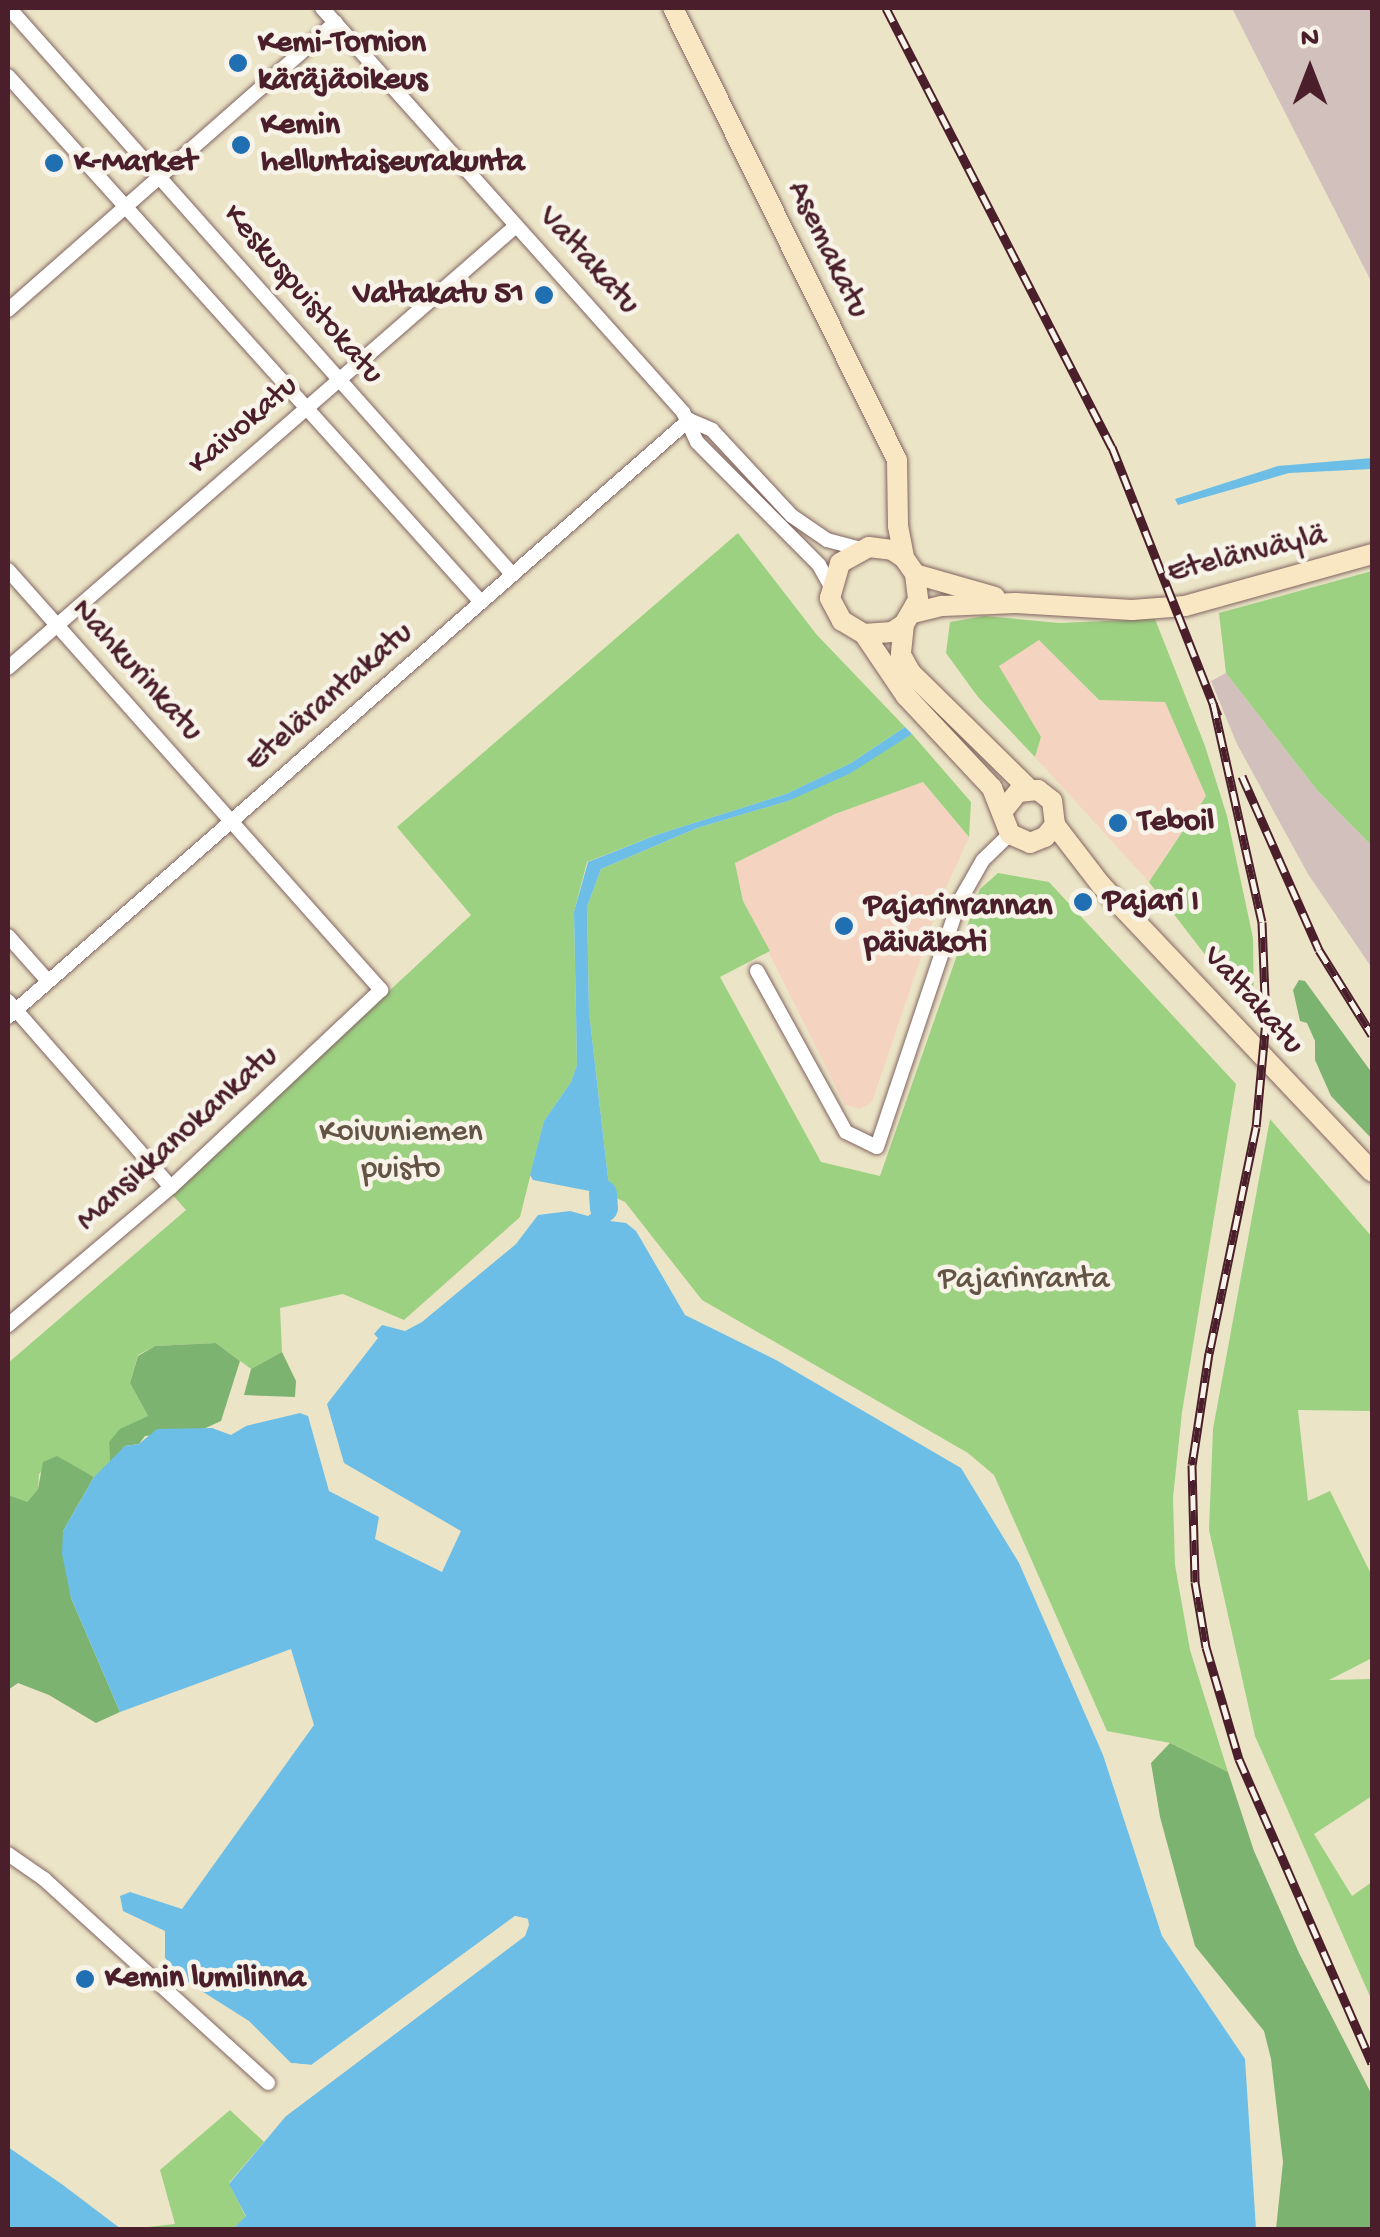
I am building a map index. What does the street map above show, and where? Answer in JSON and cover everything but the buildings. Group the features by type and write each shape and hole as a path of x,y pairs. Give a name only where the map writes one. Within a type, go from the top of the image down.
{"main road":[{"name":"Asemakatu","path":"673,8 897,460 898,526 910,566"},
{"path":"898,526 840,563 830,585 834,610 852,630 878,635 909,618"},
{"path":"869,548 910,566 918,600 909,618 901,655 910,673 1029,789 1052,801 1055,825 1045,838 1030,843 1010,834 1003,822 1009,798 1029,789"},
{"name":"Etelänväylä","path":"909,618 942,606 1016,603 1132,610 1184,606 1372,554"},
{"name":"Etelänväylä","path":"910,566 1016,603"},
{"path":"864,634 906,696 958,747 1004,809"},
{"name":"Valtakatu","path":"1055,825 1088,870 1372,1172"},
{"name":"Valtakatu","path":"1030,843 1088,870"}],"street":[{"name":"Keskuspuistokatu","path":"10,8 512,574"},
{"name":"Valtakatu","path":"322,8 689,420 697,442 813,559 830,585"},
{"path":"8,310 336,22"},
{"path":"8,76 481,602"},
{"name":"Kaivokatu","path":"8,668 516,226"},
{"name":"Valtakatu","path":"689,420 712,430 792,516 827,540 869,548"},
{"name":"Etelärantakatu","path":"10,1009 48,981 689,420"},
{"name":"Nahkurinkatu","path":"8,570 381,990"},
{"path":"758,971 846,1132 877,1147 959,902 983,860 1010,834"},
{"path":"8,936 48,981"},
{"name":"Mansikkanokankatu","path":"8,1325 170,1187 381,990"},
{"path":"10,1009 170,1187"},
{"path":"8,1854 44,1879 268,2084"}],"shaded area":[{"path":"1232,8 1372,8 1372,283 1271,85"},
{"path":"1039,639 1098,700 1165,701 1206,796 1149,882 1035,757 1041,737 999,666"},
{"path":"1226,673 1317,790 1372,846 1372,968 1308,874 1237,744 1211,681"},
{"name":"Pajarinrannan päiväkoti","path":"923,782 969,837 940,901 872,1102 860,1109 845,1105 743,901 735,863 835,814"}],"green space":[{"name":"Koivuniemen puisto","path":"738,533 817,635 905,727 851,763 786,794 659,834 587,862 574,912 577,1065 571,1082 544,1121 520,1217 404,1320 343,1294 280,1308 282,1352 251,1369 216,1343 155,1346 138,1355 130,1383 148,1416 109,1442 110,1464 94,1477 57,1457 39,1474 38,1489 26,1503 8,1495 8,1363 186,1210 171,1193 471,915 397,827"},
{"path":"1372,571 1372,846 1317,790 1226,673 1219,613"},
{"path":"985,616 1059,623 1155,619 1205,746 1227,816 1253,938 1254,1018 1149,882 1206,796 1165,702 1099,700 1039,640 999,666 1041,737 1035,757 978,697 946,653 950,622"},
{"name":"Pajarinranta","path":"912,734 971,802 969,837 923,782 835,814 735,863 743,901 770,951 720,977 821,1162 880,1176 980,889 998,873 1049,882 1236,1084 1182,1412 1173,1498 1175,1565 1190,1650 1228,1772 1170,1743 1107,1731 994,1475 968,1453 702,1300 625,1202 610,1195 589,1012 587,907 601,869 697,828 788,801"},
{"path":"1299,980 1305,981 1372,1073 1372,1139 1331,1096 1315,1060 1315,1041 1307,1023 1300,1021 1293,990"},
{"path":"1270,1119 1372,1237 1372,1411 1298,1410 1308,1501 1330,1491 1372,1576 1372,1658 1329,1680 1372,1679 1372,1796 1314,1834 1352,1896 1372,1882 1372,2001 1255,1736 1209,1530 1213,1429"},
{"path":"216,1343 240,1361 221,1421 199,1431 145,1436 139,1444 125,1446 110,1464 109,1442 120,1429 148,1416 130,1383 138,1356 155,1346"},
{"path":"282,1352 296,1381 295,1397 244,1395 251,1369"},
{"path":"57,1456 94,1477 63,1531 71,1598 120,1712 96,1723 49,1695 18,1683 8,1690 8,1495 27,1502 38,1489 43,1462"},
{"path":"1170,1743 1228,1772 1254,1851 1299,1953 1372,2095 1372,2229 1276,2229 1283,2162 1271,2059 1264,2031 1195,1946 1160,1817 1151,1763"},
{"path":"230,2110 264,2142 229,2183 246,2217 233,2229 121,2230 175,2224 160,2170"}],"water":[{"path":"1372,458 1372,469 1289,473 1178,505 1175,499 1278,466"},
{"path":"905,727 912,734 849,774 788,801 697,828 601,869 587,907 589,1012 610,1195 533,1180 530,1175 544,1121 571,1082 577,1065 574,912 588,862 659,834 786,794 851,763"},
{"path":"601,1207 610,1221 626,1223 636,1231 685,1315 776,1360 961,1468 1019,1563 1103,1755 1162,1936 1245,2059 1256,2229 233,2229 246,2216 229,2184 286,2116 525,1936 528,1919 515,1916 311,2065 291,2063 249,2021 189,1983 165,1958 165,1931 123,1911 120,1896 130,1892 182,1909 314,1725 291,1649 120,1712 71,1598 62,1554 63,1531 94,1477 125,1446 139,1444 157,1429 212,1428 231,1435 246,1426 300,1413 308,1416 329,1491 379,1517 375,1539 442,1572 461,1531 344,1463 327,1404 378,1338 374,1334 382,1325 405,1331 422,1322 516,1244 538,1215 570,1211 588,1216"},
{"path":"8,2147 63,2185 121,2229 8,2229"}],"pier":[{"path":"515,1916 528,1919 525,1936 286,2116 284,2111 353,2055 521,1932 524,1922 516,1921 314,2069 299,2071 291,2063 312,2065"}],"waterway":[{"path":"603,1194 604,1208"}],"railway":[{"path":"886,8 1112,447 1218,716"},
{"path":"1213,703 1262,922 1266,1020 1256,1127 1209,1353 1192,1465 1195,1582 1206,1647 1239,1759 1372,2063"},
{"path":"1242,776 1319,950 1372,1035"}],"place":[{"name":"Kemi-Tornion käräjäoikeus","path":"238,63"},
{"name":"Kemin helluntaiseurakunta","path":"241,145"},
{"name":"K-Market","path":"54,163"},
{"name":"Valtakatu 51","path":"544,295"},
{"name":"Teboil","path":"1118,823"},
{"name":"Pajari I","path":"1083,902"},
{"name":"Pajarinrannan päiväkoti","path":"844,926"},
{"name":"Kemin lumilinna","path":"85,1979"}]}
